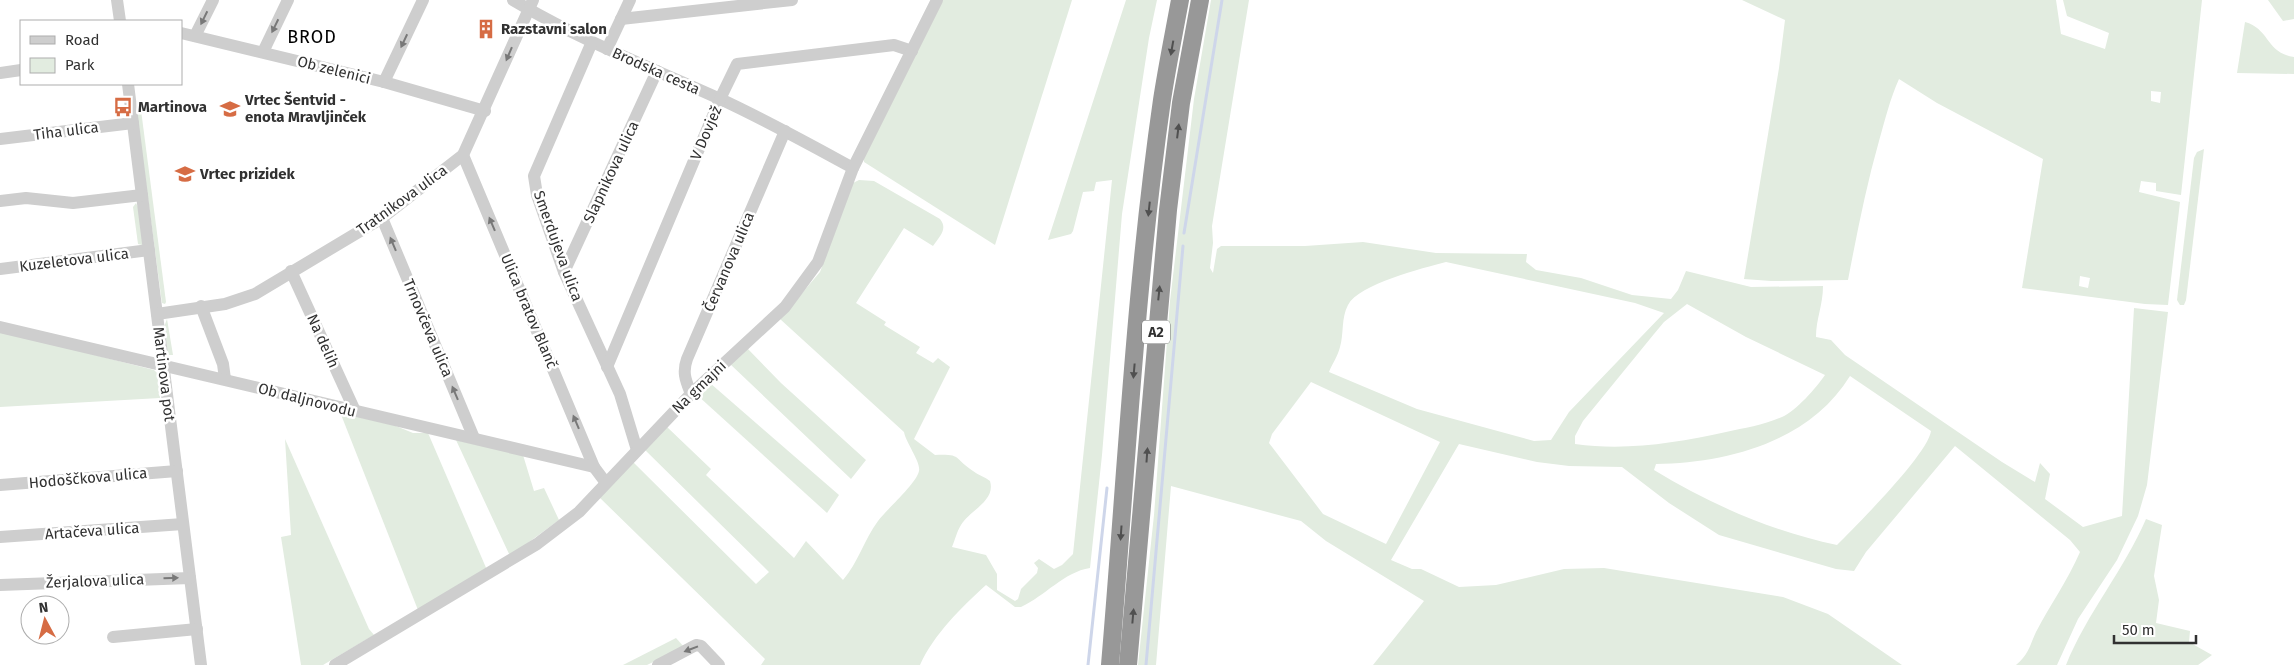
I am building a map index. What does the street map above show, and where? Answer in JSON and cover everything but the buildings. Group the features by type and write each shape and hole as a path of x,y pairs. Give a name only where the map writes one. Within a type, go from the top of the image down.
{"highway":[{"name":"A2","path":"1110,665 1148,213 1162,99 1180,0"},
{"name":"A2","path":"1128,665 1168,210 1181,103 1200,0"}],"street":[{"path":"117,0 120,20"},
{"path":"195,36 213,0"},
{"path":"262,52 288,0"},
{"path":"384,82 423,0"},
{"name":"Brodska cesta","path":"512,0 530,5 592,42 720,99 785,131 853,168"},
{"path":"607,49 630,0"},
{"path":"621,19 792,0"},
{"name":"Na gmajni","path":"335,665 538,544 579,512 691,394 785,307 807,280 818,262 853,168 937,0"},
{"name":"Tratnikova ulica","path":"157,314 201,306 225,304 255,294 382,218 463,155 485,111 530,5"},
{"name":"Ob zelenici","path":"182,33 384,82 485,111"},
{"name":"Smerdujeva ulica","path":"592,42 534,176 537,195 564,272 620,394 637,450"},
{"name":"V Dovjež","path":"607,366 720,99 737,64 894,44 912,52"},
{"path":"0,73 20,70"},
{"name":"Slapnikova ulica","path":"564,272 658,71"},
{"name":"Martinova pot","path":"128,85 201,665"},
{"name":"Tiha ulica","path":"0,139 132,123"},
{"name":"Červanova ulica","path":"691,394 684,378 684,369 785,131"},
{"name":"Ulica bratov Blanč","path":"463,155 594,467"},
{"path":"0,200 26,198 73,203 142,195"},
{"name":"Trnovčeva ulica","path":"382,218 474,438"},
{"name":"Kuzeletova ulica","path":"0,269 149,250"},
{"name":"Na delih","path":"291,271 355,412"},
{"path":"201,306 223,364 225,380"},
{"name":"Ob daljnovodu","path":"0,327 594,467"},
{"path":"594,467 606,483"},
{"name":"Hodoščkova ulica","path":"0,485 176,471"},
{"name":"Artačeva ulica","path":"0,537 183,524"},
{"name":"Žerjalova ulica","path":"0,585 190,578"},
{"path":"113,637 197,629"},
{"path":"658,665 696,645 701,646 719,665"}],"green space":[{"path":"942,0 1072,0 995,245 864,162 864,157"},
{"path":"1126,0 1157,0 1149,38 1122,214 1102,455 1090,568 1081,570 1063,579 1021,607 1015,607 986,585 940,632 920,665 761,665 765,659 599,497 633,462 756,584 769,572 644,449 666,426 711,469 706,475 794,558 806,541 843,580 878,521 913,482 919,467 904,432 780,319 820,272 853,183 859,180 874,181 940,219 943,226 942,232 933,246 904,228 856,303 886,322 884,325 920,347 916,353 933,363 938,358 950,367 914,439 935,455 954,456 967,467 990,481 991,488 986,500 961,525 952,547 986,555 997,574 997,590 1015,601 1018,599 1021,589 1037,573 1038,568 1034,563 1039,559 1054,569 1062,565 1073,554 1112,180 1096,182 1094,191 1083,192 1071,234 1048,240"},
{"path":"1211,0 1249,0 1212,226 1213,243 1210,268 1213,273 1217,249 1221,246 1305,246 1363,242 1436,253 1527,254 1526,262 1536,270 1581,278 1632,295 1671,299 1678,290 1686,271 1751,287 1823,286 1816,337 1831,340 1845,355 2002,462 2035,482 2040,463 2050,474 2045,499 2083,527 2122,516 2134,308 2168,312 2147,485 2138,516 2117,560 2078,619 2057,665 2016,665 2026,654 2080,552 2070,540 1955,446 1866,552 1854,571 1836,569 1719,535 1669,503 1622,467 1569,466 1537,462 1459,444 1391,560 1412,569 1421,569 1459,587 1496,585 1564,569 1604,568 1783,597 1828,614 1902,665 1373,665 1424,601 1326,541 1301,521 1171,486 1156,665 1138,665 1154,515 1170,301 1194,99","holes":["1446,262 1635,303 1664,313 1569,412 1551,440 1534,441 1417,409 1329,372 1340,347 1346,310 1354,297 1378,284","1687,304 1746,337 1825,375 1793,410 1782,417 1761,424 1688,440 1651,445 1613,447 1575,444 1575,436 1583,421 1664,322","1850,376 1931,431 1927,442 1905,472 1837,545 1766,525 1719,505 1654,470 1656,464 1684,463 1711,459 1739,453 1765,444 1790,432 1813,417 1833,398","1311,382 1440,442 1386,544 1323,514 1269,443 1272,434"]},
{"path":"1742,0 2056,0 2061,34 2105,49 2109,33 2067,16 2063,0 2202,0 2181,195 2156,191 2156,183 2141,181 2139,192 2180,202 2168,305 2145,304 2022,288 2043,159 1937,103 1899,79 1874,158 1848,280 1771,281 1744,279 1779,68 1785,20","holes":["2151,91 2161,92 2160,103 2151,101","2080,276 2090,278 2088,288 2079,286"]},
{"path":"2268,0 2294,0 2294,19 2283,21"},
{"path":"2245,22 2259,30 2278,51 2294,57 2294,74 2237,73"},
{"path":"141,110 165,304 162,303 137,116"},
{"path":"2204,149 2186,300 2184,305 2180,305 2177,300 2194,158 2197,152"},
{"path":"136,203 143,239 142,245 138,244 133,207"},
{"path":"167,319 173,355 168,355 164,327"},
{"path":"0,331 154,370 157,373 160,398 0,407"},
{"path":"747,348 781,383 866,460 851,479 730,364"},
{"path":"710,383 839,495 827,513 697,395"},
{"path":"340,412 391,424 413,433 428,433 487,570 418,610"},
{"path":"285,439 369,629 374,635 323,665 301,665 281,537 291,535"},
{"path":"456,440 523,455 534,491 544,488 559,520 510,556"},
{"path":"2146,519 2162,525 2154,576 2159,600 2156,623 2190,631 2189,642 2212,655 2198,665 2066,665 2084,627 2127,556"},
{"path":"676,638 684,647 647,665 623,665"}],"waterway":[{"path":"1184,233 1222,0"},
{"path":"1146,665 1183,246"},
{"path":"1088,665 1107,488"}],"place":[{"name":"Razstavni salon","path":"486,29"},
{"name":"Martinova","path":"123,107"},
{"name":"Vrtec Šentvid - enota Mravljinček","path":"230,109"},
{"name":"Vrtec prizidek","path":"185,174"}],"district":[{"name":"BROD","path":"312,37"}]}
